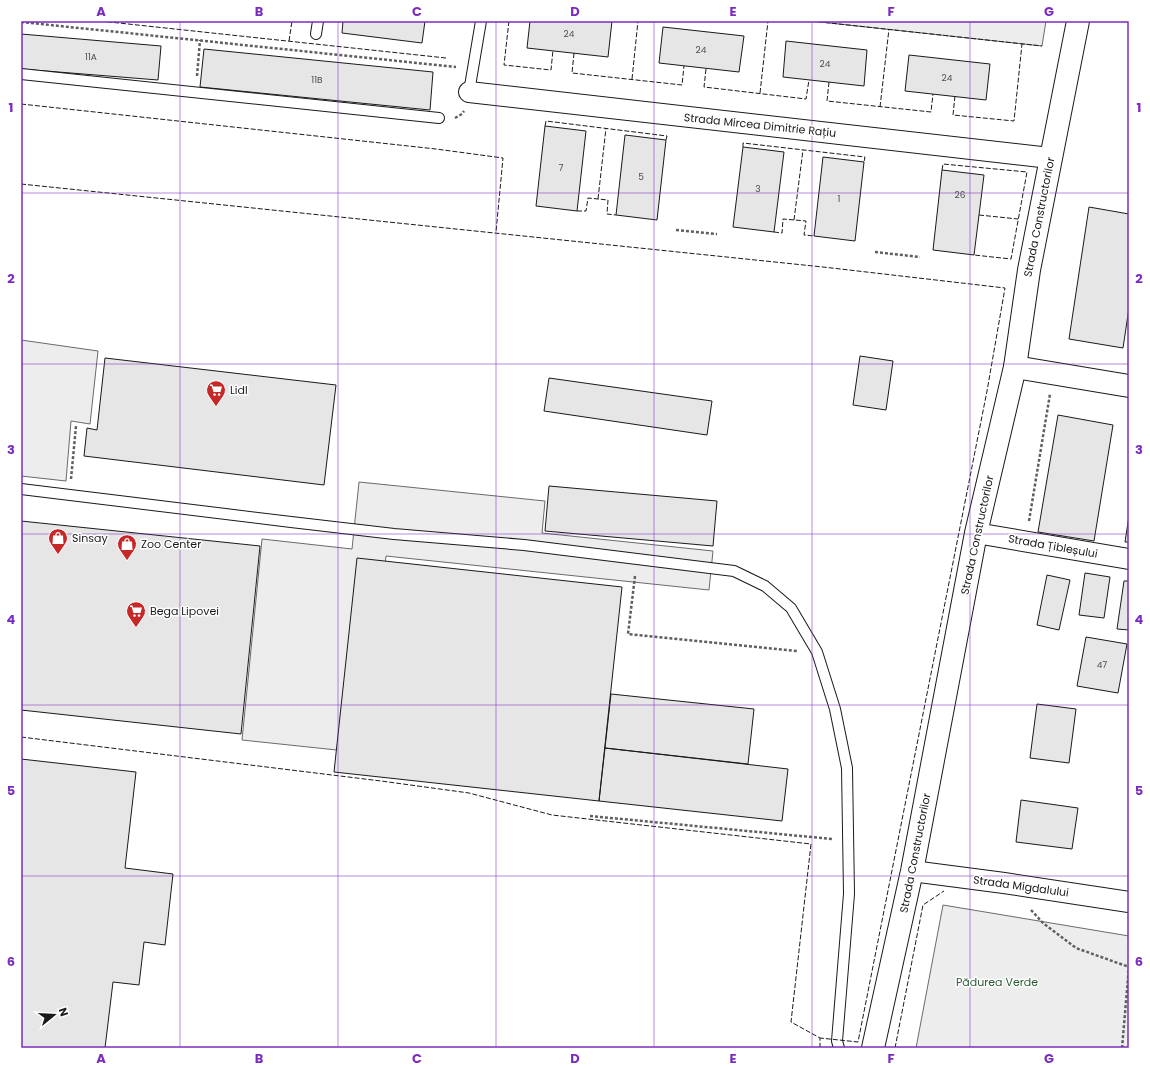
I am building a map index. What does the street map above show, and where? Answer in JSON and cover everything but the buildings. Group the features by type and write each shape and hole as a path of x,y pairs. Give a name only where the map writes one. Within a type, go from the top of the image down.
{"main road":[{"name":"Strada Constructorilor","path":"873,1048 912,871 976,533 1014,367 1029,270 1078,21"},
{"path":"1014,367 1129,386"}],"street":[{"name":"Strada Mircea Dimitrie Rațiu","path":"469,92 1050,158"},
{"name":"Strada Țibleșului","path":"976,533 1129,559"},
{"name":"Strada Migdalului","path":"912,871 1129,902"}],"lane":[{"path":"316,34 318,21"},
{"path":"469,92 482,21"},
{"path":"21,74 439,118"},
{"path":"21,489 394,534 524,545 734,571 765,586 791,608 817,652 835,709 847,768 849,894 837,1041 839,1048"}],"path":[{"path":"21,22 473,68"},
{"path":"196,92 200,40"},
{"path":"676,230 717,234"},
{"path":"875,252 920,257"},
{"path":"1025,542 1053,373"},
{"path":"69,495 76,426"},
{"path":"637,559 628,634 817,652"},
{"path":"590,816 848,841"},
{"path":"1004,883 1017,893 1043,923 1076,948 1129,967 1122,1048"}],"shaded area":[{"path":"811,21 1046,21 1042,46"},
{"path":"21,340 98,351 90,424 71,421 66,481 21,476"},
{"path":"359,482 545,501 542,533 713,551 709,590 386,556 365,753 242,740 262,539 352,549"},
{"name":"Pădurea Verde","path":"943,905 1129,936 1129,1048 916,1048"}],"fence":[{"path":"100,21 446,58"},
{"path":"289,41 292,21"},
{"path":"509,21 504,65 551,70 553,50"},
{"path":"632,79 638,21"},
{"path":"760,93 768,21"},
{"path":"811,21 1042,46"},
{"path":"880,107 889,29"},
{"path":"955,96 953,115 1014,121 1022,44"},
{"path":"574,53 572,73 682,85 684,66"},
{"path":"706,69 704,87 806,99 809,80"},
{"path":"829,82 827,101 931,112 933,94"},
{"path":"21,104 436,149 503,158 496,232"},
{"path":"545,126 546,121 667,136 666,140"},
{"path":"598,199 606,128"},
{"path":"743,147 743,143 865,157 864,162"},
{"path":"794,220 803,150"},
{"path":"942,170 943,164 1027,172 1011,259 974,255"},
{"path":"21,184 823,267 1005,288 987,391 858,1042 820,1038"},
{"path":"577,211 586,211 588,198 608,200 607,214 616,215"},
{"path":"979,215 1018,219"},
{"path":"774,232 782,233 783,219 806,221 804,235 814,236"},
{"path":"21,737 469,793 552,815 811,844 791,1022 820,1038 820,1048"},
{"path":"895,1048 923,905 944,891"}],"place":[{"name":"Lidl","path":"216,407"},
{"name":"Sinsay","path":"58,555"},
{"name":"Zoo Center","path":"127,561"},
{"name":"Bega Lipovei","path":"136,628"}]}
